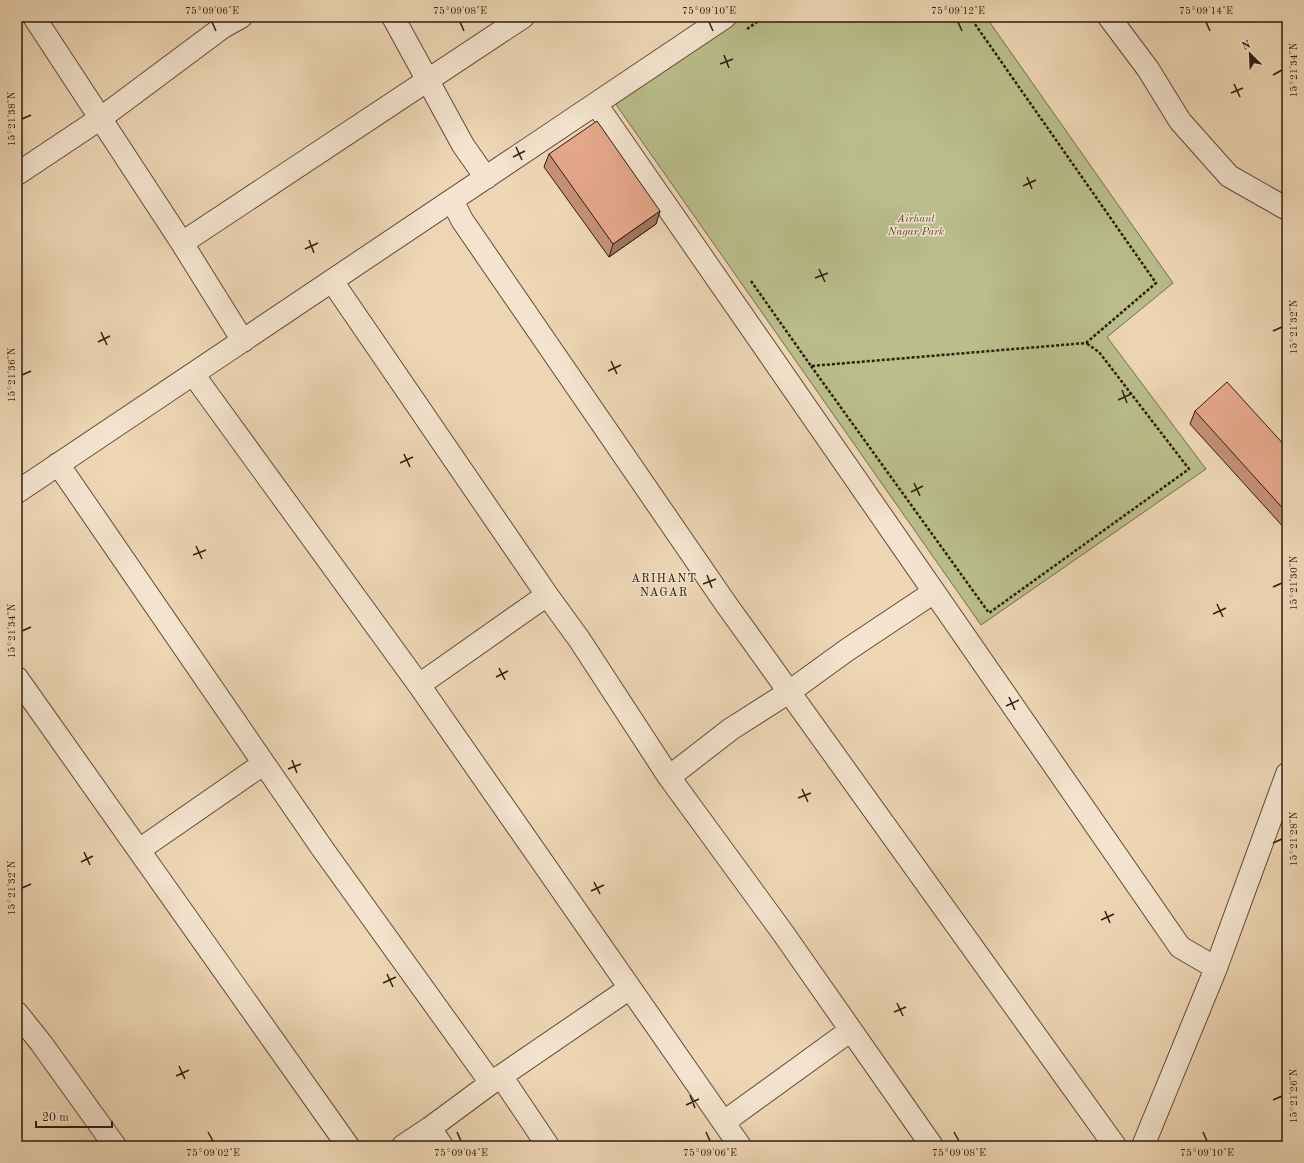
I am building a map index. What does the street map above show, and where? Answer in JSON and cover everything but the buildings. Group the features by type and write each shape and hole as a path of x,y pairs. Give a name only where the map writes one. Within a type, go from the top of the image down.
{"street":[{"path":"34,17 182,243 243,341"},
{"path":"17,174 101,118 219,22 241,17"},
{"path":"393,17 429,80 463,145 486,178"},
{"path":"182,243 524,17"},
{"path":"17,492 725,17"},
{"path":"1110,17 1148,69 1180,121 1229,176 1287,209"},
{"path":"596,104 1180,947 1216,968"},
{"path":"452,200 470,233 726,604 1114,1146"},
{"path":"332,281 578,638 669,777 783,933 932,1146"},
{"path":"193,374 419,685 740,1146"},
{"path":"58,464 322,848 496,1080 548,1146"},
{"path":"669,777 731,729 789,692 847,650 934,592"},
{"path":"419,685 547,595"},
{"path":"17,678 348,1146"},
{"path":"139,850 263,764"},
{"path":"1142,1146 1216,968 1287,774"},
{"path":"403,1146 436,1137 496,1080 630,988"},
{"path":"17,1013 115,1146"},
{"path":"724,1122 851,1030"}],"path":[{"path":"745,30 764,17"},
{"path":"811,366 1086,343 1156,283 970,17"},
{"path":"746,276 989,613 1189,469 1099,352 1086,343"}],"green space":[{"name":"Airhant Nagar Park","path":"744,17 986,17 1173,283 1107,337 1206,469 981,625 615,103"}],"district":[{"name":"ARIHANT NAGAR","path":"664,585"}]}
